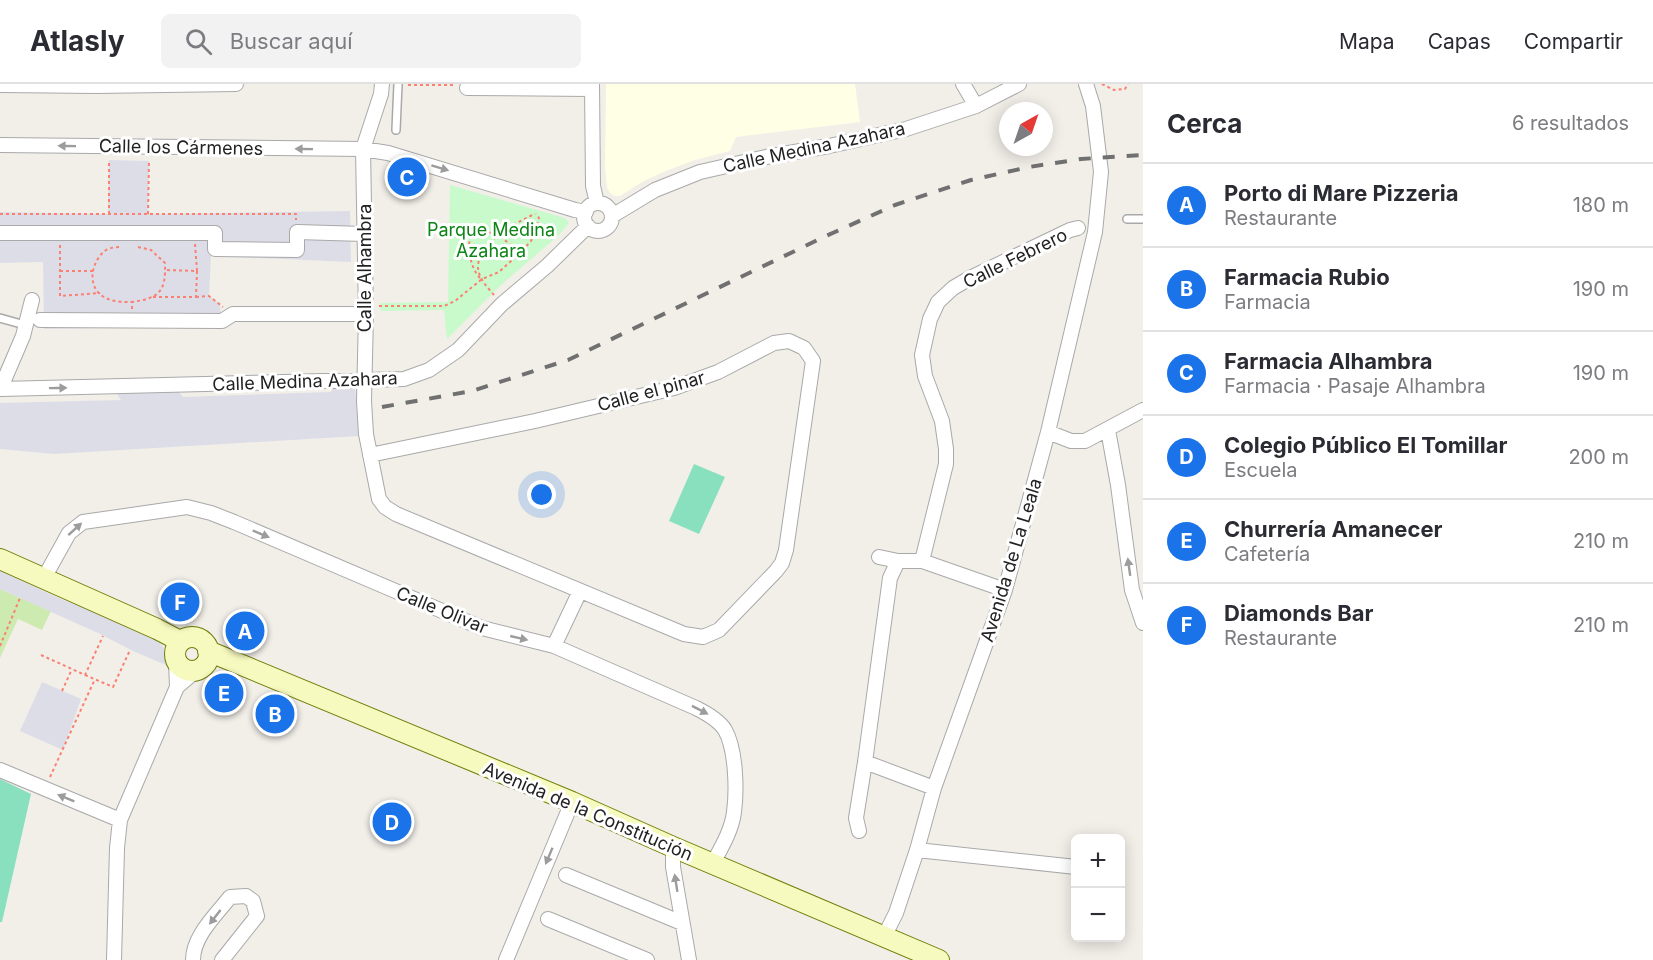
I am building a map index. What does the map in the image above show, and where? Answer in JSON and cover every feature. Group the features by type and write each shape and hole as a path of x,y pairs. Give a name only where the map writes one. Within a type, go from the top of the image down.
{"main road":[{"path":"0,559 157,629 177,651 179,665 186,670 203,662 206,645 197,638 191,637 177,651"},
{"name":"Avenida de la Constitución","path":"203,662 237,663 572,802 939,960"}],"street":[{"path":"0,85 236,84"},
{"name":"Calle Alhambra","path":"370,455 366,434 363,381 366,310 363,149 381,94 382,84"},
{"path":"963,84 976,106"},
{"name":"Calle Medina Azahara","path":"612,216 655,190 700,172 906,129 976,106 1019,84"},
{"name":"Avenida de La Leala","path":"884,937 896,913 934,788 1005,590 1048,432 1095,232 1101,172 1093,106 1086,84"},
{"path":"468,88 592,87 592,207 585,219 588,226 596,231 604,230 610,224 612,216 609,208 605,205 592,207"},
{"name":"Calle los Cármenes","path":"0,145 363,149 388,153 575,210 592,207"},
{"name":"Calle Medina Azahara","path":"1,389 404,379 429,370 458,350 502,304 547,266 588,226"},
{"name":"Calle Febrero","path":"922,561 946,464 942,421 925,376 921,355 930,319 938,302 970,278 1078,228"},
{"path":"0,233 60,233 131,239 214,233 215,249 297,250 297,232 364,234"},
{"path":"1,389 23,336 32,300"},
{"path":"40,320 222,321 233,314 366,310"},
{"name":"Calle el pinar","path":"789,341 804,348 813,362 786,550 782,563 776,571 719,630 703,638 684,634 580,591 396,514 379,499 370,455 535,421 674,388 718,372 774,343 789,341"},
{"path":"1048,432 1071,441 1085,441 1143,410"},
{"path":"1108,430 1132,590 1143,623"},
{"name":"Calle Olivar","path":"44,578 69,533 83,522 187,507 234,522 482,628 554,646 696,708 710,715 724,729 732,747 734,813 726,837 713,863"},
{"path":"879,557 898,561 922,561 1005,590"},
{"path":"859,831 856,818 890,578 898,561"},
{"path":"554,646 580,591"},
{"path":"177,651 177,687"},
{"path":"114,960 120,820 177,687 203,662"},
{"path":"865,762 934,788"},
{"path":"0,770 120,820"},
{"path":"506,960 572,802"},
{"path":"673,847 673,867 689,960"},
{"path":"917,849 1071,866"},
{"path":"566,876 682,923"},
{"path":"193,960 196,940 230,897 246,896 253,902 257,916 222,960"},
{"path":"548,919 647,960"}],"lane":[{"path":"396,130 400,84"},
{"path":"1127,219 1143,219"},
{"path":"0,318 25,325"}],"path":[{"path":"400,84 460,85 468,88"},
{"path":"1102,84 1114,90 1125,88 1128,84"},
{"path":"1113,84 1114,90"},
{"path":"109,160 109,214"},
{"path":"148,214 149,161"},
{"path":"366,310 444,306 455,301 482,279 499,272 531,241 536,229 538,218 536,214 543,199"},
{"path":"0,214 296,214 297,232"},
{"path":"482,279 478,267 487,246 520,220 536,214"},
{"path":"502,304 476,275 469,238 472,232 479,230 499,235 519,254"},
{"path":"60,233 60,296 100,293"},
{"path":"153,297 196,297 195,234"},
{"path":"131,239 151,250 165,263 165,270 166,281 159,292 148,300 119,302 104,298 93,287 92,275 96,259 108,249 131,239"},
{"path":"165,270 196,271"},
{"path":"60,271 93,271"},
{"path":"132,302 132,320"},
{"path":"0,646 20,598"},
{"path":"85,675 103,636"},
{"path":"41,655 113,687 130,650"},
{"path":"62,691 72,669"},
{"path":"44,789 95,680"}],"shaded area":[{"path":"606,84 855,84 860,122 736,137 730,151 668,170 642,182 620,196 615,196 607,188 605,167"},
{"path":"109,160 149,161 148,214 350,211 351,262 211,256 209,296 220,304 221,326 44,329 43,262 0,263 0,212 108,214"},
{"path":"336,384 355,386 359,436 54,454 0,449 0,403 121,400 114,390 175,387 183,397 331,392"},
{"path":"0,571 63,600 150,632 164,648 169,663 166,665 135,652 0,589"},
{"path":"42,682 81,699 63,750 20,731"}],"green space":[{"name":"Parque Medina Azahara","path":"450,185 565,218 569,223 559,235 500,286 447,339 444,310 381,311 380,303 448,302"},
{"path":"694,464 725,477 699,534 669,521"},
{"path":"0,589 51,611 42,630 18,619 0,658"},
{"path":"0,779 31,794 2,922 0,922"}],"railway":[{"path":"382,407 472,391 568,360 895,205 971,180 1029,167 1081,159 1143,155"}],"place":[{"name":"Farmacia Alhambra","path":"407,177"},
{"name":"Diamonds Bar","path":"180,602"},
{"name":"Porto di Mare Pizzeria","path":"245,631"},
{"name":"Churrería Amanecer","path":"224,693"},
{"name":"Farmacia Rubio","path":"275,714"},
{"name":"Colegio Público El Tomillar","path":"392,822"}]}
